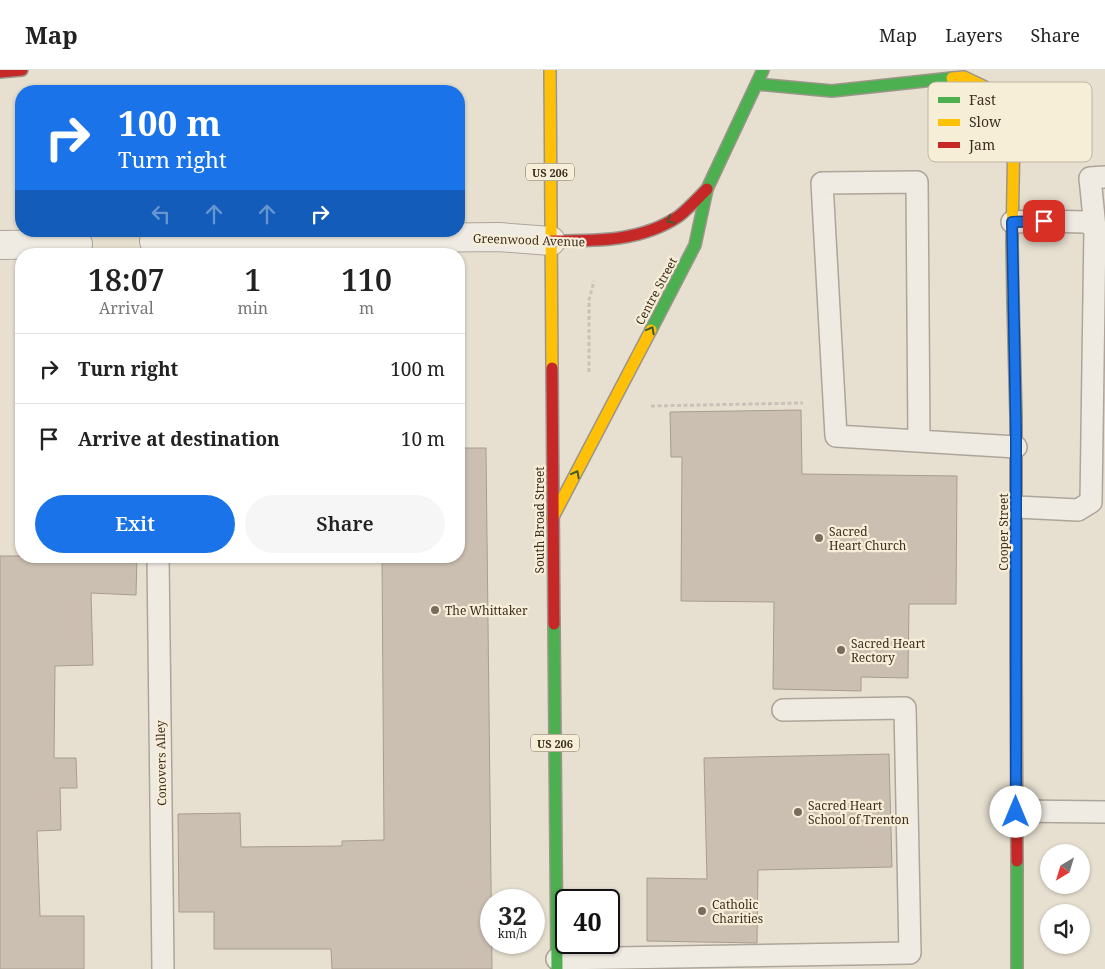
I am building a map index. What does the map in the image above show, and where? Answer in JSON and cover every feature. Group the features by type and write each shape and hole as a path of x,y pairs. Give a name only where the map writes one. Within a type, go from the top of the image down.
{"main road":[{"path":"0,72 22,70"},
{"name":"South Broad Street","path":"550,70 557,964"},
{"name":"Centre Street","path":"553,517 695,245 707,189 763,70"},
{"name":"Cooper Street","path":"756,84 832,91 964,77 974,82"},
{"name":"Cooper Street","path":"1013,162 1012,222 1016,447 1017,969"},
{"name":"Greenwood Avenue","path":"551,241 598,241 635,236 672,220 688,208 707,189"}],"street":[{"name":"Greenwood Avenue","path":"154,242 499,237 551,241"},
{"path":"0,245 78,244"}],"lane":[{"path":"1016,507 1078,510 1091,502 1095,228 1090,178 1105,177"},
{"path":"919,441 917,182 822,183 836,436 1016,447"},
{"path":"1012,222 1086,222 1095,228"},
{"name":"Conovers Alley","path":"158,563 163,969"},
{"path":"557,964 910,953 906,708 783,710"},
{"path":"1016,812 1105,812"}],"path":[{"path":"589,378 589,300 594,281"},
{"path":"651,406 834,404"}],"building":[{"name":"Sacred Heart Church","path":"801,410 802,474 957,476 956,604 909,604 908,678 861,677 861,691 773,689 774,602 681,601 682,457 671,457 670,412"},
{"path":"465,448 486,448 491,889 480,889 480,954 492,954 492,969 332,969 331,949 214,949 214,912 179,912 178,814 240,813 241,847 342,846 342,841 384,840 382,563 465,563"},
{"path":"0,556 15,556 15,563 137,563 136,595 91,593 93,665 55,666 54,758 76,758 77,788 60,788 61,830 37,831 40,916 84,916 84,969 0,969"},
{"name":"Sacred Heart School of Trenton","path":"889,754 892,867 758,870 757,943 647,941 647,878 707,879 704,758"}],"traffic: fast":[{"path":"651,330 695,245 707,189 763,70"},
{"path":"757,84 832,91 952,78"},
{"path":"1013,300 1016,417 1016,656"},
{"path":"554,624 557,969"},
{"path":"1017,861 1017,969"}],"traffic: slow":[{"path":"550,70 552,368"},
{"path":"952,78 964,77 974,82"},
{"path":"1013,162 1013,300"},
{"path":"553,517 651,330"}],"traffic: jam":[{"path":"0,72 22,70"},
{"path":"551,241 601,240 649,231 679,216 707,189"},
{"path":"552,368 554,624"},
{"path":"1016,656 1017,861"}],"place":[{"name":"Sacred Heart Church","path":"819,538"},
{"name":"The Whittaker","path":"435,610"},
{"name":"Sacred Heart Rectory","path":"841,650"},
{"name":"Sacred Heart School of Trenton","path":"798,812"},
{"name":"Catholic Charities","path":"702,911"}],"route":[{"path":"1016,812 1016,432 1012,222 1044,221"}]}
